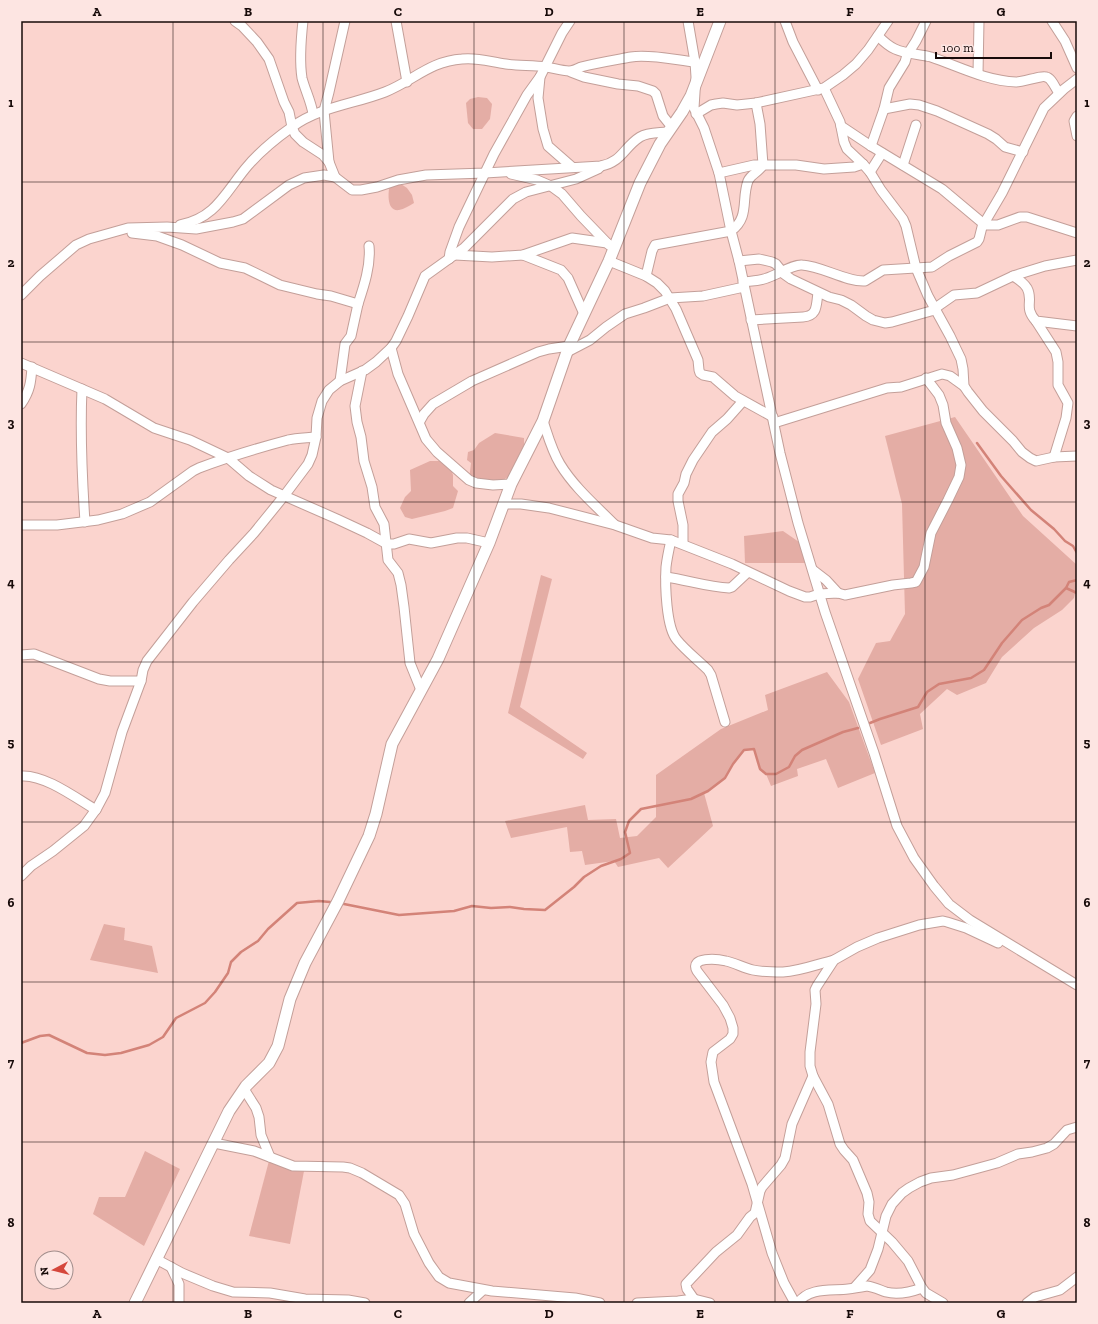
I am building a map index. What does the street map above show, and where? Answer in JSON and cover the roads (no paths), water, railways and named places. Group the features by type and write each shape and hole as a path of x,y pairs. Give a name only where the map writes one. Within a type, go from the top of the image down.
{"street":[{"path":"235,21 242,26 257,42 269,58 284,102 289,112 295,134 303,142 323,155 329,162"},
{"path":"303,21 300,56 301,71 313,114"},
{"path":"335,177 329,162 324,111 345,21"},
{"path":"396,21 407,82"},
{"path":"452,257 450,252 459,227 485,172 509,125 540,77 562,32 570,21"},
{"path":"688,21 694,62 694,105 696,114 704,128 719,173 780,453 819,594 874,753 897,826 914,858 949,904 970,920 1077,985"},
{"path":"135,1303 229,1111 244,1089 269,1063 278,1046 290,999 304,963 338,901 369,836 376,814 392,744 438,660 489,543 511,484 543,421 568,349 609,261 610,246 660,144 686,105 695,87 720,21"},
{"path":"785,21 793,42 837,115 846,149 870,172 881,190 903,219 916,268 934,309 950,336 961,359 964,386"},
{"path":"696,114 716,104 723,103 737,105 756,103 821,89 843,75 856,64 888,21"},
{"path":"871,146 884,109 889,88 905,62 908,52 916,41 926,21"},
{"path":"978,74 980,21"},
{"path":"1052,21 1064,41 1077,68"},
{"path":"878,36 894,49 930,57 993,79 1016,82 1045,76 1050,80 1059,93"},
{"path":"571,72 580,68 633,57 694,62"},
{"path":"167,227 194,222 209,213 225,196 245,169 259,154 292,127 313,114 385,92 407,82 428,68 441,62 460,58 477,58 507,64 545,67 618,84 638,86 653,91 656,94 669,129"},
{"path":"540,77 538,98 543,129 548,146 572,167"},
{"path":"420,421 433,404 472,381 538,352 549,349 568,349 590,340 621,316 670,298 703,296 764,279 794,266 804,265 846,278 862,281 867,280 883,270 932,267 948,256 977,242 982,227 985,225 1044,108 1059,93 1077,79"},
{"path":"646,276 652,251 655,245 731,231 737,227 743,216 746,188 749,179 763,165 760,124 756,103"},
{"path":"884,109 910,104 920,105 988,134 996,139 1005,148 1023,152"},
{"path":"1077,116 1074,121 1077,136"},
{"path":"903,165 916,125"},
{"path":"841,126 942,189 985,225 998,225 1020,217 1027,217 1077,233"},
{"path":"21,295 76,245 89,239 128,228 167,227 196,229 233,222 243,219 289,185 304,178 324,175 335,177 352,190 361,190 377,187 398,180 426,175 601,166 616,160 640,137 649,133 669,129"},
{"path":"870,172 882,152"},
{"path":"719,173 754,165 796,164 824,168 854,167 863,164"},
{"path":"21,876 31,866 53,851 84,826 96,810 106,793 122,732 147,661 193,602 284,496 308,464 312,455 316,437 317,418 322,401 329,390 340,381 362,371 376,362 390,348 396,341 408,316 420,284 425,276 464,248 513,199 526,192 576,179 598,169 601,166"},
{"path":"500,171 537,180 551,186 562,194 610,246"},
{"path":"115,232 157,236 182,244 220,263 245,268 280,285 331,296 358,304"},
{"path":"452,257 523,255 572,238 610,246"},
{"path":"340,381 345,344 351,336 358,304 365,282 369,246"},
{"path":"523,255 560,270 565,274 584,314"},
{"path":"739,261 766,259 776,264 788,278 818,293 841,300 873,320 885,323 924,313 934,309 954,296 977,294 1013,276 1043,267 1077,260"},
{"path":"609,261 646,276 661,286 670,298 698,360 699,372 703,375 713,377 730,393 773,420 887,388 901,387 942,374 964,386 983,411 1013,440 1022,452 1030,458 1036,460 1054,457 1077,456"},
{"path":"1013,276 1027,287 1029,296 1029,312 1056,352 1058,362 1058,385 1068,403 1066,418 1054,457"},
{"path":"751,320 811,316 815,311 818,293"},
{"path":"1036,321 1077,326"},
{"path":"390,348 398,374 420,421 426,439 437,452 469,480 476,483 493,485 511,484"},
{"path":"21,363 105,399 154,428 190,440 228,458 249,476 271,490 349,524 387,544 394,544 408,539 431,543 457,538 467,538 489,543"},
{"path":"21,404 27,395 32,367"},
{"path":"362,371 355,406 364,461 372,487 375,507 384,524 388,560 398,573 401,585 410,663 421,690"},
{"path":"503,504 521,504 550,508 615,525 652,538 671,540 732,564 789,591 810,597 819,594 838,593 846,595 893,585 913,583 918,579 923,570 931,533 959,477 961,465 957,448 946,423 943,405 939,395 926,378"},
{"path":"82,388 80,457 84,522"},
{"path":"683,544 683,525 678,494 684,483 686,474 693,460 712,432 744,401"},
{"path":"543,421 554,453 567,476 615,525"},
{"path":"21,525 57,525 98,520 122,514 150,502 193,471 243,452 290,440 316,437"},
{"path":"671,540 666,566 666,577 668,616 673,634 677,640 712,675 725,722"},
{"path":"813,570 826,580 838,593"},
{"path":"666,577 709,586 732,588 748,572"},
{"path":"21,655 34,654 99,679 110,681 141,681"},
{"path":"21,776 28,776 47,782 96,810"},
{"path":"794,1303 772,1253 749,1175 714,1082 711,1062 713,1052 730,1039 734,1034 733,1028 730,1018 695,968 696,964 698,961 705,960 725,960 751,970 781,972 796,971 834,960 857,947 878,938 919,925 943,921 966,928 1022,952"},
{"path":"834,960 817,986 816,990 816,1004 810,1052 810,1066 813,1076 828,1104 840,1144 853,1160 867,1193 869,1202 868,1214 870,1221 883,1232 908,1261 926,1293 943,1303"},
{"path":"694,1299 687,1289 686,1284 716,1252 736,1235 755,1213 762,1187 781,1165 785,1158 792,1124 813,1076"},
{"path":"244,1089 256,1108 259,1117 261,1135 270,1157"},
{"path":"855,1287 870,1270 878,1249 886,1216 896,1199 905,1191 920,1182 931,1178 953,1175 997,1163 1018,1154 1047,1148 1054,1144 1066,1130 1077,1127"},
{"path":"214,1143 254,1151 293,1166 350,1168 362,1173 399,1195 404,1204 414,1234 429,1263 439,1276 449,1283 483,1290 574,1298 600,1303"},
{"path":"156,1259 170,1267 213,1286 233,1292 270,1293 305,1299 348,1300 365,1303"},
{"path":"170,1267 179,1284 179,1303"},
{"path":"1027,1303 1035,1297 1062,1289 1077,1277"},
{"path":"798,1303 800,1299 818,1292 855,1287 871,1287 886,1292 896,1293 915,1291 922,1288"},
{"path":"469,1303 483,1290"},
{"path":"637,1303 694,1299 710,1303"}],"waterway":[{"path":"977,443 1001,476 1031,510 1054,529 1065,541 1073,546 1077,553"},
{"path":"1066,588 1069,582 1077,580"},
{"path":"870,723 918,707 927,692 939,684 971,678 984,670 1002,643 1022,620 1041,608 1049,605 1066,588 1077,593"},
{"path":"344,904 399,915 454,911 472,906 545,910 584,877 601,866 621,859 630,853 625,832 629,821 641,809 691,799 708,791 725,778 733,764 744,750 754,749 760,769 766,774 776,774 789,767 795,756 802,750 843,732 858,728"},
{"path":"21,1043 40,1036 49,1035 87,1053 105,1055 121,1053 149,1045 163,1037 176,1018 205,1003 215,992 228,973 231,962 241,952 258,941 268,929 297,903 319,901 330,902"}]}
